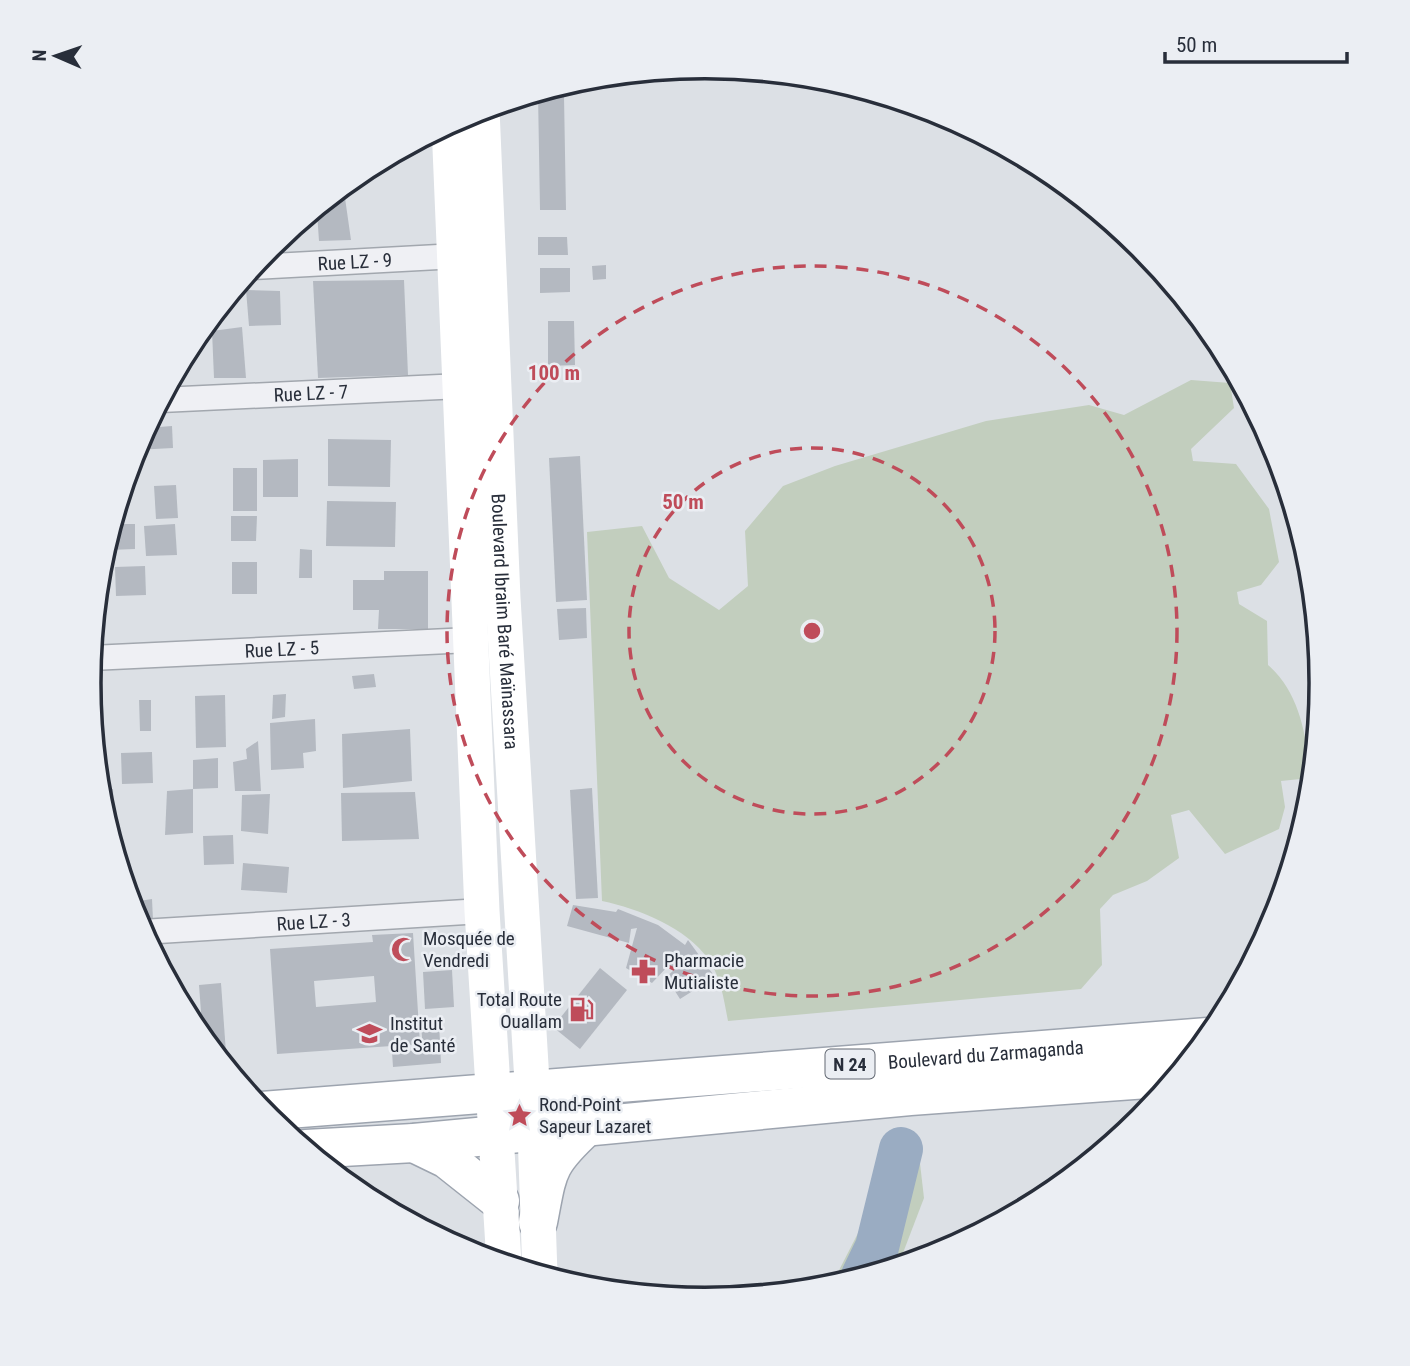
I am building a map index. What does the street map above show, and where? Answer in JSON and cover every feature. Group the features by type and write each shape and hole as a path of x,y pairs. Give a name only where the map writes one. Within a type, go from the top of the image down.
{"main road":[{"name":"Boulevard Ibraim Baré Maïnassara","path":"483,122 502,585 535,1132 540,1264"},
{"name":"Boulevard Ibraim Baré Maïnassara","path":"450,136 457,256 482,911 503,1252"},
{"name":"Boulevard du Zarmaganda","path":"278,1110 1193,1038"},
{"name":"Boulevard du Zarmaganda","path":"320,1148 414,1143 910,1096 1162,1078"},
{"path":"538,1222 546,1179 554,1158 586,1127"},
{"path":"414,1143 447,1159 500,1201"}],"street":[{"name":"Rue LZ - 9","path":"269,266 457,256"},
{"name":"Rue LZ - 7","path":"172,399 461,386"},
{"name":"Rue LZ - 5","path":"102,657 470,640"},
{"name":"Rue LZ - 3","path":"155,931 482,911"}],"green space":[{"path":"1191,380 1229,383 1230,385 1234,408 1191,449 1193,461 1236,464 1269,509 1279,562 1261,585 1237,592 1239,604 1267,621 1268,665 1279,676 1295,702 1306,742 1301,779 1281,781 1285,807 1279,829 1225,854 1189,810 1171,815 1179,858 1147,881 1113,895 1100,909 1102,965 1081,989 728,1021 722,989 709,960 699,948 661,921 602,901 587,532 642,526 669,578 719,610 748,586 745,531 783,486 835,466 986,421 1089,405 1124,415"},
{"path":"918,1146 924,1198 903,1254 838,1272 901,1149"}],"building":[{"path":"570,94 564,96 566,210 540,210 538,102"},
{"path":"345,198 351,240 319,241 318,220"},
{"path":"538,237 567,237 568,255 538,255"},
{"path":"606,265 606,279 593,280 592,266"},
{"path":"540,268 570,268 570,292 540,293"},
{"path":"404,280 408,375 318,378 313,281"},
{"path":"247,290 280,291 281,325 249,326"},
{"path":"548,321 574,321 575,365 548,366"},
{"path":"242,327 246,378 214,378 212,334 215,331"},
{"path":"172,426 173,448 148,449 158,427"},
{"path":"328,439 391,440 390,487 328,486"},
{"path":"580,456 587,600 556,602 549,458"},
{"path":"298,459 298,497 263,497 263,460"},
{"path":"233,468 257,468 257,511 233,511"},
{"path":"176,485 178,518 156,519 154,486"},
{"path":"327,501 396,502 395,547 326,546"},
{"path":"231,516 257,516 256,541 231,541"},
{"path":"122,524 135,524 135,549 116,550"},
{"path":"175,524 177,555 146,556 144,526"},
{"path":"300,549 312,550 312,578 299,578"},
{"path":"232,562 257,562 257,594 232,594"},
{"path":"145,566 146,595 116,596 115,567"},
{"path":"384,571 428,571 428,629 378,629 379,610 353,610 353,580 384,580"},
{"path":"586,608 587,638 559,640 557,609"},
{"path":"374,674 376,687 354,689 352,676"},
{"path":"286,694 285,717 272,719 273,695"},
{"path":"225,695 226,747 196,748 195,696"},
{"path":"139,700 151,700 151,731 140,731"},
{"path":"315,719 316,751 303,753 304,768 271,770 270,723"},
{"path":"410,729 412,781 343,788 342,734"},
{"path":"258,741 261,791 235,791 233,762 247,759 246,749"},
{"path":"152,752 153,783 122,784 121,753"},
{"path":"218,758 218,788 193,789 193,760"},
{"path":"592,788 598,898 576,899 570,790"},
{"path":"110,789 113,789 114,808 112,801"},
{"path":"193,789 193,833 165,835 167,791"},
{"path":"415,792 419,839 342,841 341,793"},
{"path":"270,794 268,834 241,831 242,795"},
{"path":"233,835 234,864 204,865 203,836"},
{"path":"243,863 289,867 287,893 241,890"},
{"path":"152,899 153,920 150,920 142,901"},
{"path":"573,905 616,912 618,909 658,925 685,945 688,940 715,977 680,999 666,977 673,971 668,966 652,983 626,968 637,928 631,929 629,943 567,926"},
{"path":"413,933 420,1044 277,1054 270,949 373,942 372,935","holes":["374,976 376,1002 316,1007 314,981"]},
{"path":"600,968 627,990 580,1049 553,1027"},
{"path":"452,970 454,1007 425,1009 423,972"},
{"path":"221,983 226,1051 201,1016 199,985"},
{"path":"439,1023 441,1063 393,1067 392,1052 423,1050 421,1024"}],"waterway":[{"path":"868,1265 877,1247 901,1149"}],"place":[{"name":"Mosquée de Vendredi","path":"403,949"},
{"name":"Pharmacie Mutialiste","path":"644,971"},
{"name":"Total Route Ouallam","path":"582,1010"},
{"name":"Institut de Santé","path":"370,1034"},
{"name":"Rond-Point Sapeur Lazaret","path":"519,1115"}]}
